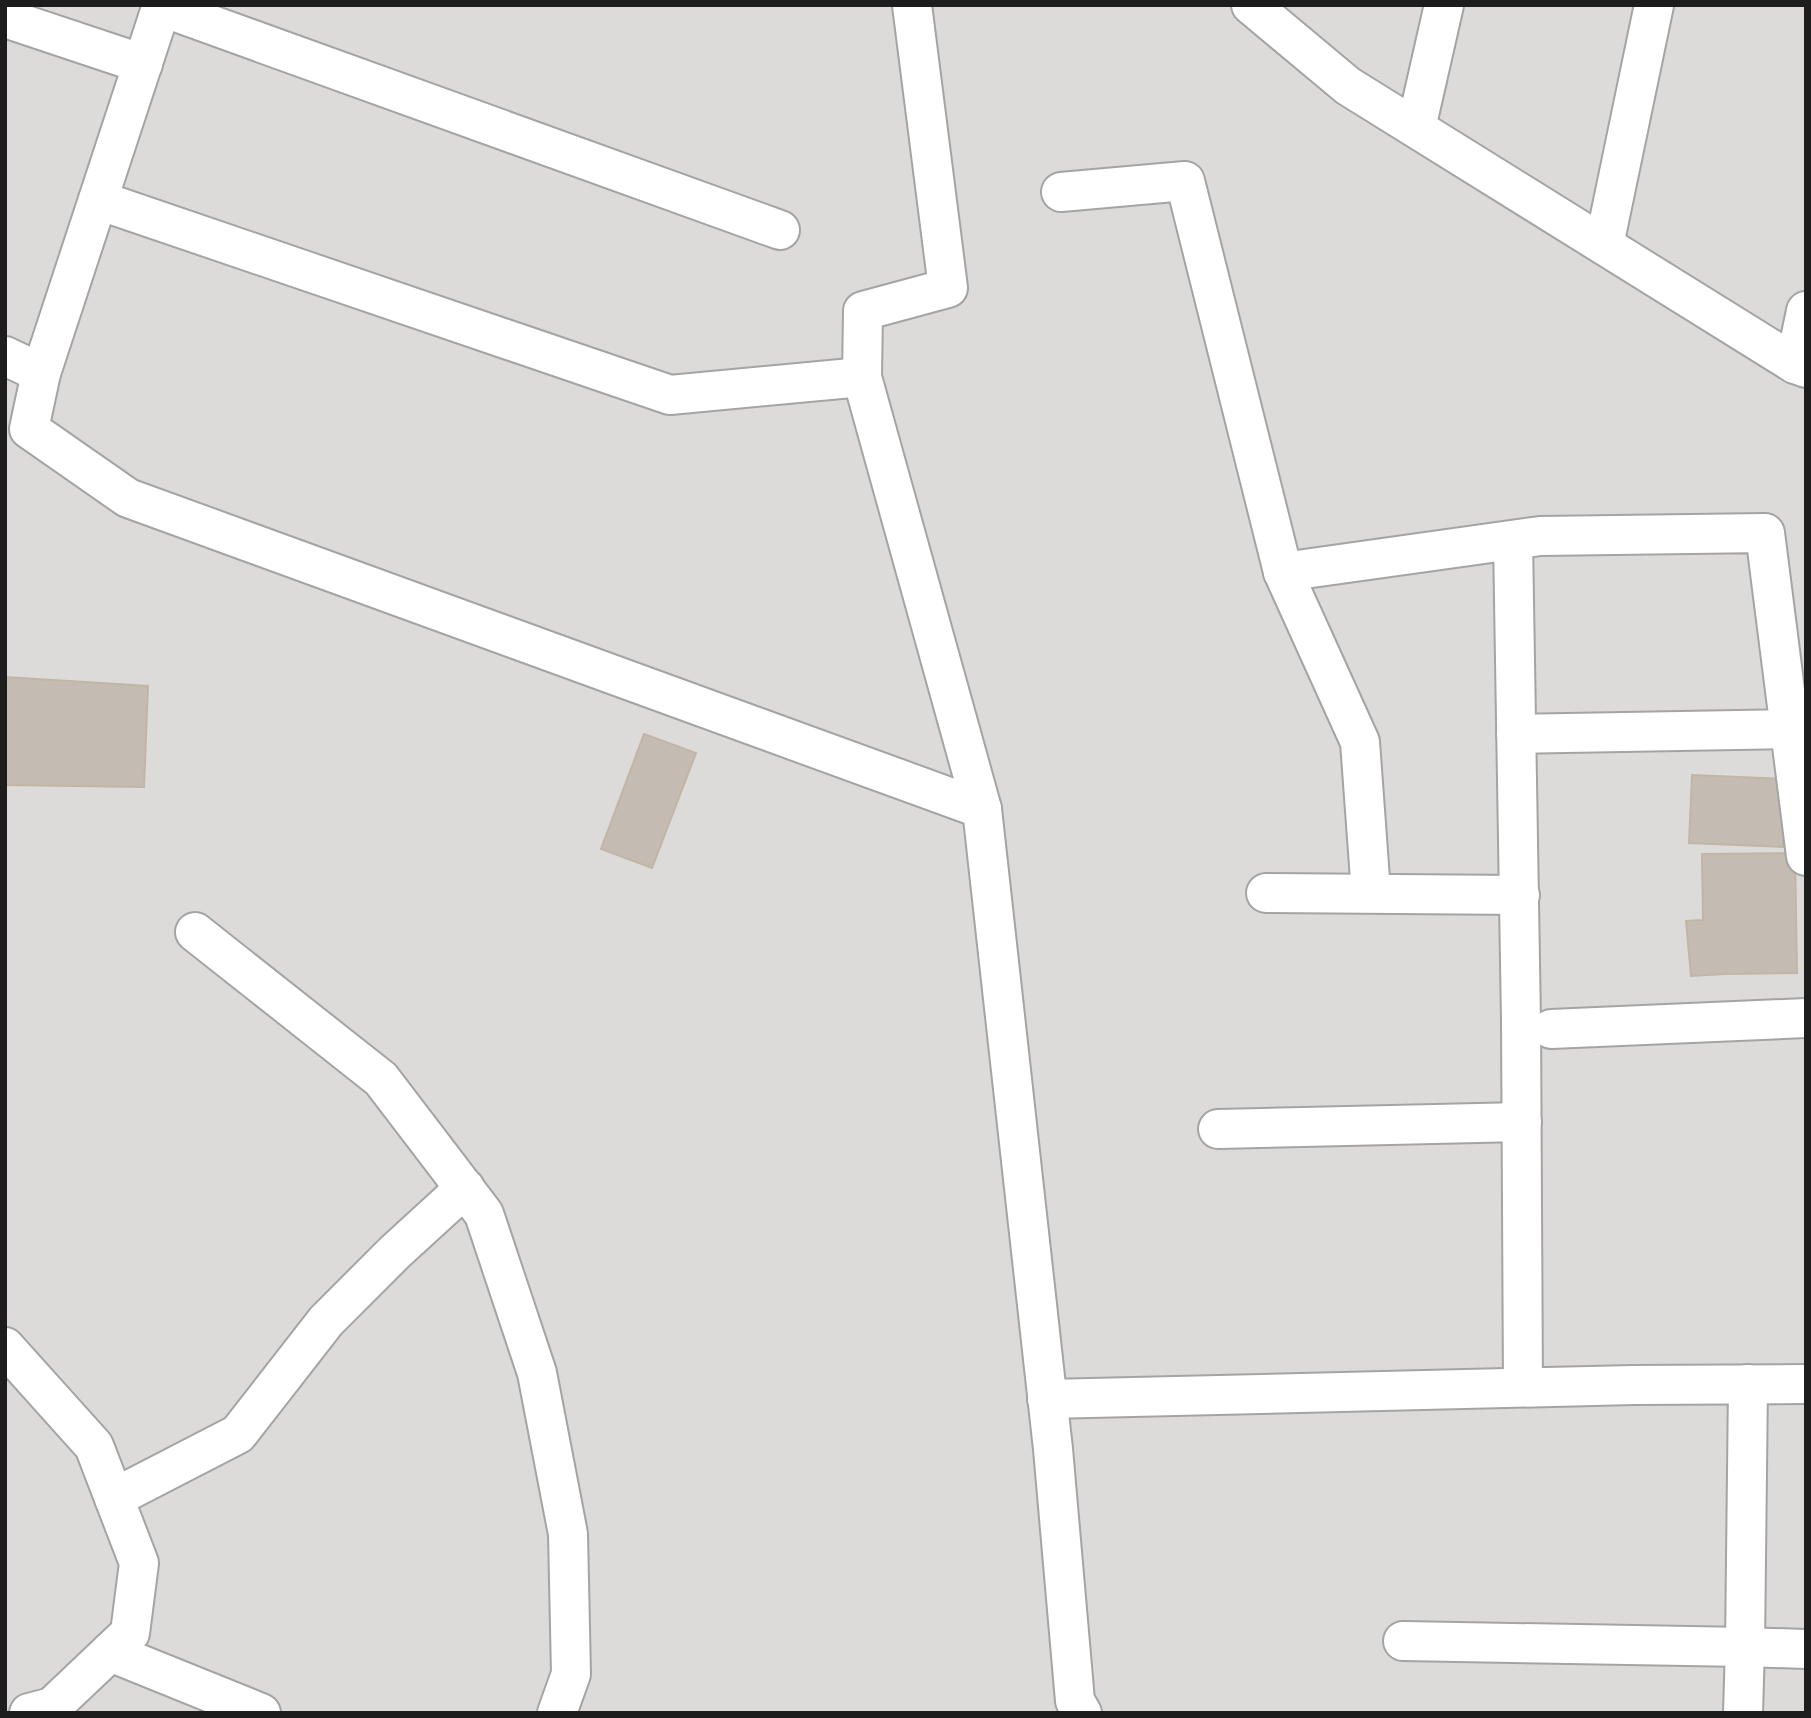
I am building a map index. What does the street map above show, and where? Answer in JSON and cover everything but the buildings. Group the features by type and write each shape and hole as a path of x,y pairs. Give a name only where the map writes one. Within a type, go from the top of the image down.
{"street":[{"path":"912,5 948,288 863,311 862,377 982,809 1048,1399 1075,1701 1082,1713"},
{"path":"1251,5 1349,86 1800,366 1806,311"},
{"path":"1416,128 1444,5"},
{"path":"1604,245 1654,5"},
{"path":"780,230 162,6 41,373 29,429 128,498 982,809"},
{"path":"5,18 143,64"},
{"path":"1062,192 1185,181 1283,572 1360,741 1371,893"},
{"path":"98,200 670,395 862,377"},
{"path":"5,356 41,373"},
{"path":"1283,572 1540,536 1765,533 1806,856"},
{"path":"1513,540 1520,895 1523,1387"},
{"path":"1516,734 1789,729"},
{"path":"1266,893 1520,895"},
{"path":"195,932 381,1079 484,1214 537,1373 568,1534 571,1674 557,1713"},
{"path":"1551,1029 1806,1018"},
{"path":"1218,1129 1522,1122"},
{"path":"114,1498 238,1434 326,1321 464,1188"},
{"path":"5,1347 94,1446 139,1563 131,1633 52,1707 29,1713"},
{"path":"1048,1399 1647,1384 1806,1384"},
{"path":"1743,1713 1748,1384"},
{"path":"1403,1641 1806,1649"},
{"path":"110,1652 261,1713"}],"shaded area":[{"path":"5,5 1806,5 1806,1713 5,1713"}]}
